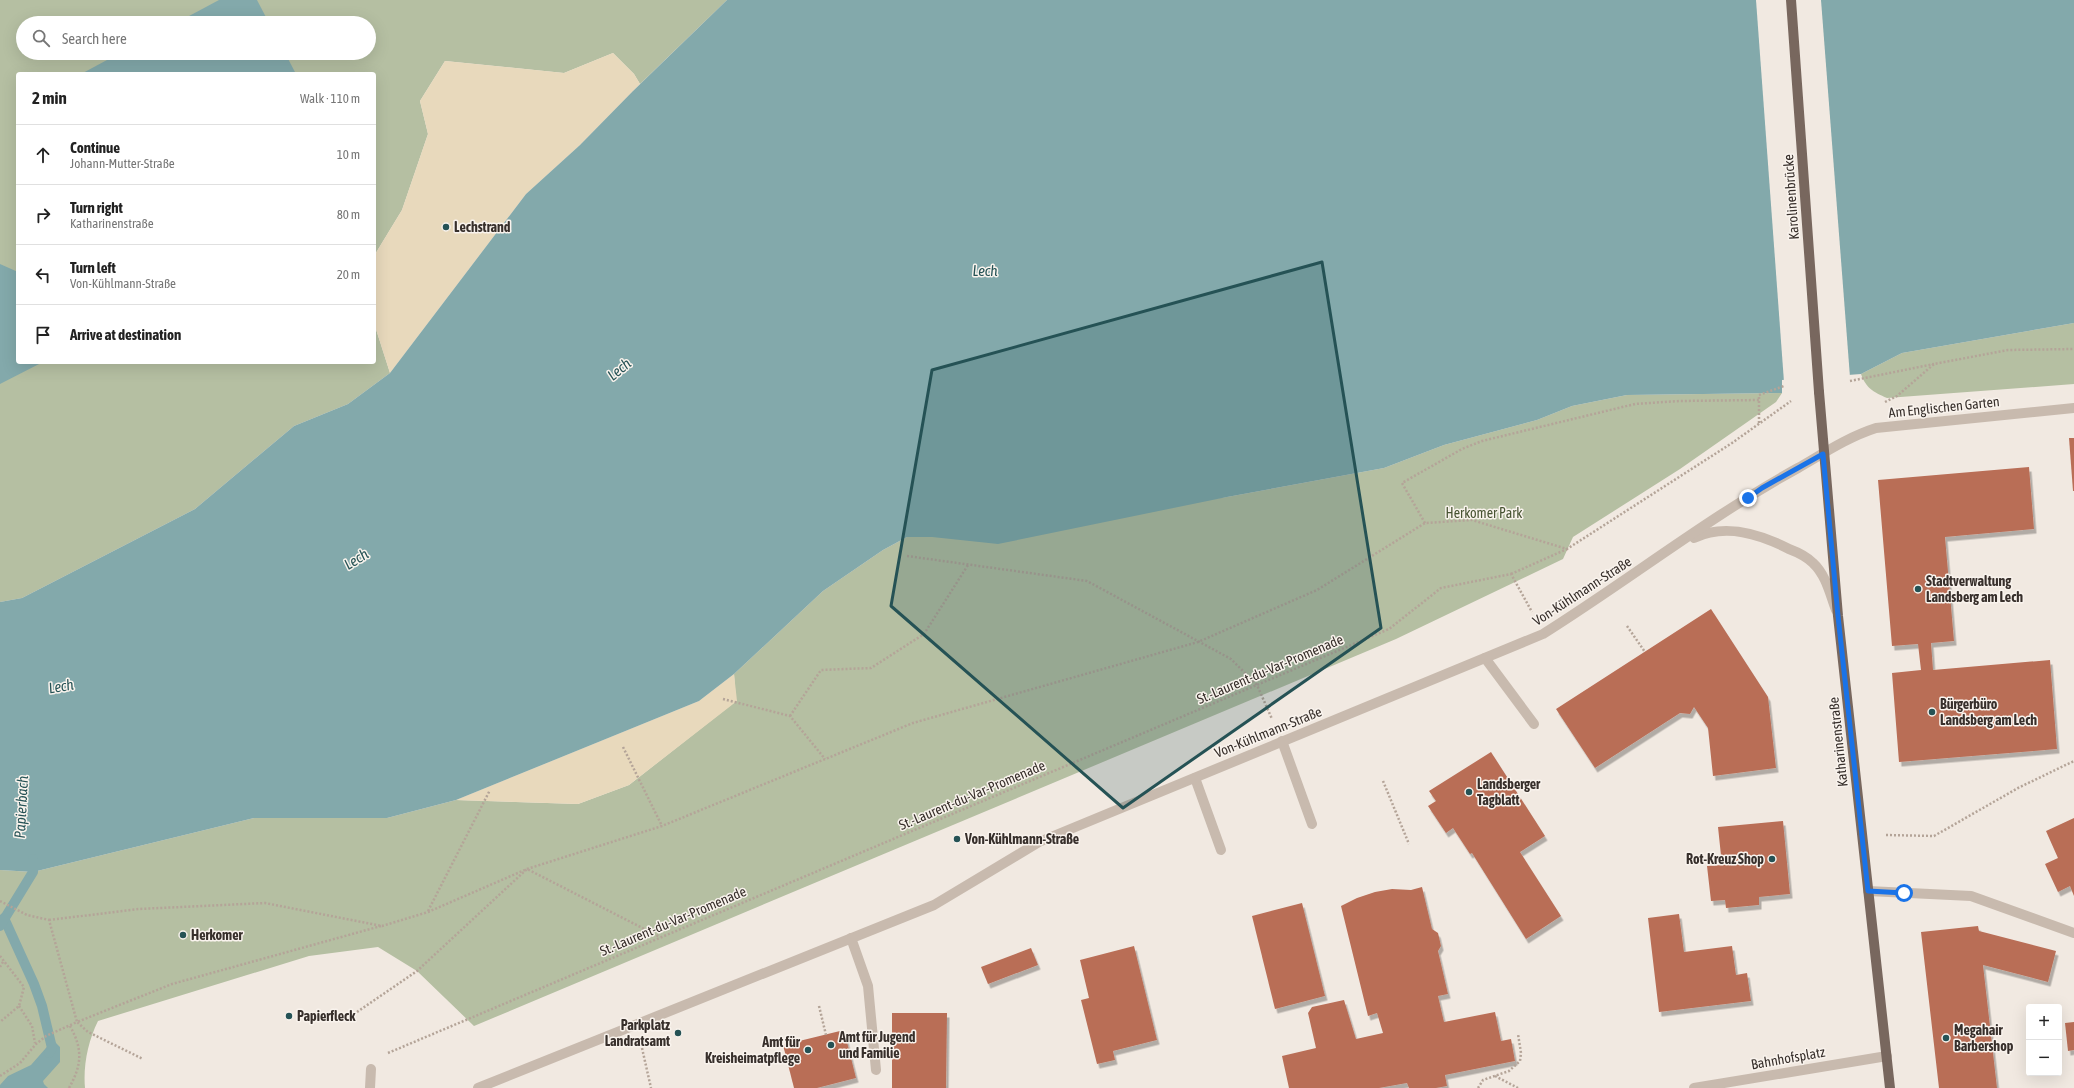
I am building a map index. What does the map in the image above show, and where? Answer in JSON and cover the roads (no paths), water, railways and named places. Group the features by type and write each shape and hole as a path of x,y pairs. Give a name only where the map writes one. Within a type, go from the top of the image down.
{"main road":[{"name":"Karolinenbrücke","path":"1791,0 1819,392"},
{"name":"Katharinenstraße","path":"1819,392 1823,454 1838,616 1890,1088"}],"street":[{"name":"Am Englischen Garten","path":"1823,454 1853,436 1876,428 2074,408"},
{"name":"Von-Kühlmann-Straße","path":"478,1088 934,905 1039,842 1543,634 1605,595 1662,554 1762,488 1823,454"},
{"name":"Von-Kühlmann-Straße","path":"1662,554 1701,535 1720,530 1746,532 1774,541 1813,562 1826,581 1838,616"},
{"path":"1485,658 1534,724"},
{"path":"1282,741 1312,824"},
{"path":"1195,778 1221,850"},
{"path":"1868,891 1971,896 2074,933"},
{"path":"851,938 868,986 876,1070"},
{"name":"Bahnhofsplatz","path":"1694,1088 1887,1056"},
{"path":"370,1088 371,1069"}],"water":[{"path":"219,0 257,0 265,16 189,16"},
{"name":"Lech","path":"727,0 2074,0 2074,323 1902,353 1861,374 1782,380 1782,393 1627,395 1572,406 1537,420 1444,445 1384,468 1227,497 998,544 932,537 907,537 883,550 823,591 734,674 699,701 456,800 387,818 254,818 33,872 0,870 0,602 22,598 195,509 294,426 348,404 390,373 526,194 580,145 633,91"},
{"path":"107,60 289,60 295,72 85,72"},
{"path":"0,264 16,271 16,364 39,364 0,384"},
{"path":"53,1040 60,1047 60,1062 43,1081 48,1088 0,1088 0,1085 8,1076 31,1065"}],"waterway":[{"name":"Papierbach","path":"0,926 33,872 33,859"},
{"name":"Papierbach","path":"4,918 34,984 42,1006 52,1048 49,1053"}],"place":[{"name":"Lechstrand","path":"446,227"},
{"name":"Stadtverwaltung Landsberg am Lech","path":"1918,589"},
{"name":"Bürgerbüro Landsberg am Lech","path":"1932,712"},
{"name":"Landsberger Tagblatt","path":"1469,792"},
{"name":"Von-Kühlmann-Straße","path":"957,839"},
{"name":"Rot-Kreuz Shop","path":"1772,859"},
{"name":"Herkomer","path":"183,935"},
{"name":"Papierfleck","path":"289,1016"},
{"name":"Parkplatz Landratsamt","path":"678,1033"},
{"name":"Megahair Barbershop","path":"1946,1038"},
{"name":"Amt für Jugend und Familie","path":"831,1045"},
{"name":"Amt für Kreisheimatpflege","path":"808,1050"}],"park label":[{"name":"Herkomer Park","path":"1484,513"}]}
